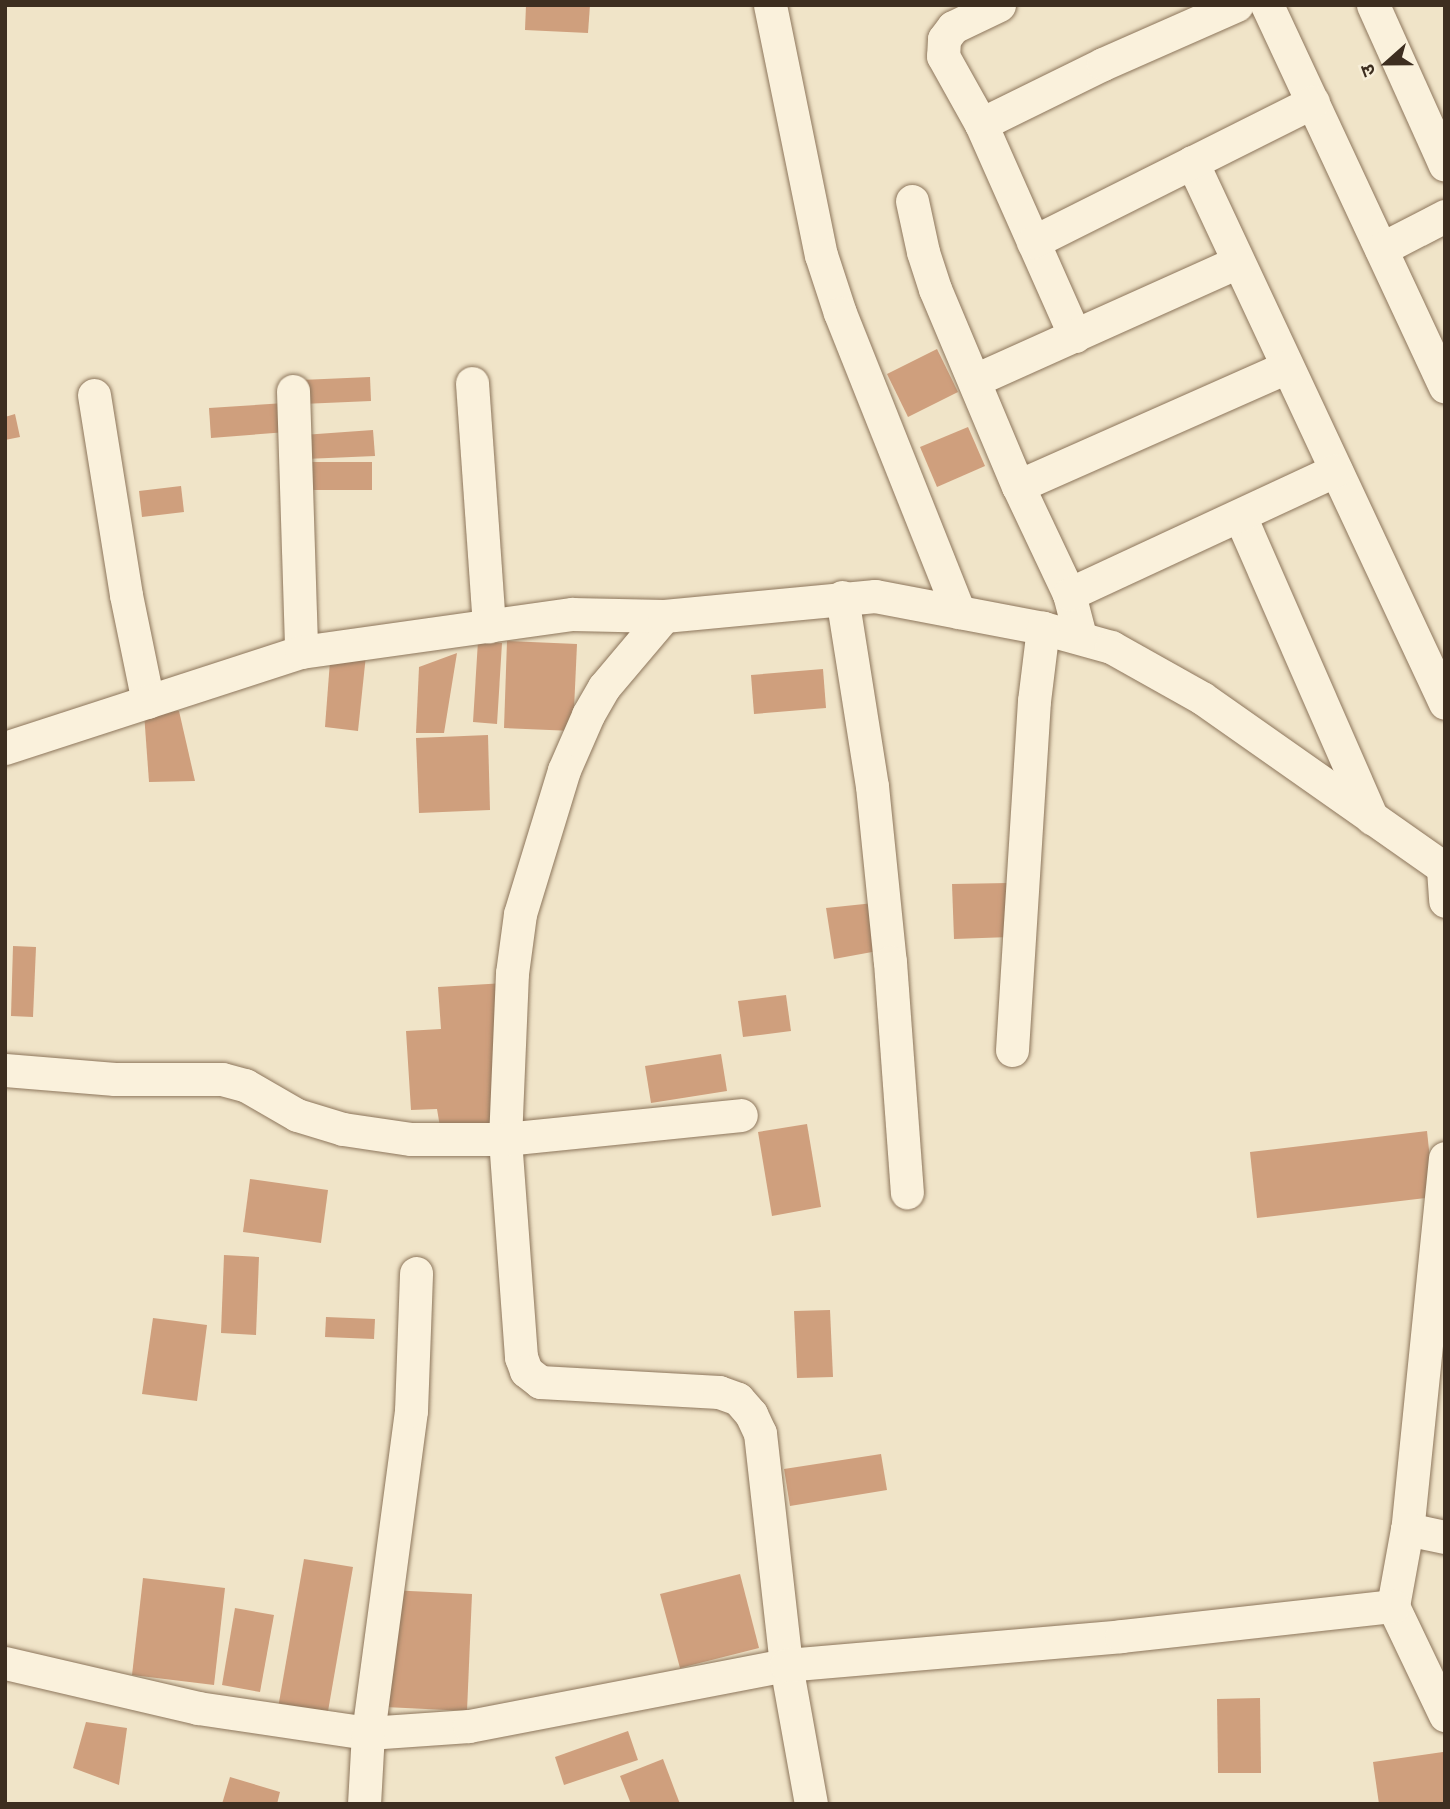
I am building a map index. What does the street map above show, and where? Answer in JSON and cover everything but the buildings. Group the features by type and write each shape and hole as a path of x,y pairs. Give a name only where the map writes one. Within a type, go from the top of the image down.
{"street":[{"path":"770,5 821,255 840,313 959,612"},
{"path":"999,5 953,27 944,39 943,56 981,124 1075,336"},
{"path":"981,124 1103,64 1237,5"},
{"path":"1267,5 1381,249 1442,372"},
{"path":"1373,5 1445,165"},
{"path":"1033,242 1313,102"},
{"path":"1192,162 1445,704"},
{"path":"912,201 935,289 1018,486 1069,594 1080,636"},
{"path":"1381,249 1445,216"},
{"path":"975,380 1238,262"},
{"path":"1018,486 1286,367"},
{"path":"472,383 489,626"},
{"path":"293,391 301,652"},
{"path":"94,395 126,595 148,702"},
{"path":"1069,594 1336,470"},
{"path":"1240,516 1373,818"},
{"path":"5,748 301,652 572,614 664,616 842,597 875,596 1043,628 1080,636 1111,647 1202,698 1373,818 1444,879"},
{"path":"842,597 872,786 890,962 907,1192"},
{"path":"664,616 604,687 588,715 564,770 520,914 512,973 505,1139 521,1357 526,1371 540,1382 719,1392 738,1399 751,1414 760,1433 786,1665 811,1804"},
{"path":"1012,1050 1034,701 1043,628"},
{"path":"5,1070 115,1079 222,1079 245,1085 297,1115 343,1129 411,1139 505,1139 741,1115"},
{"path":"1445,1158 1407,1529 1394,1606 1445,1715"},
{"path":"364,1804 368,1732 411,1411 416,1273"},
{"path":"1407,1529 1445,1538"},
{"path":"5,1663 198,1708 368,1732 468,1726 786,1665 1121,1636 1394,1606"}]}
